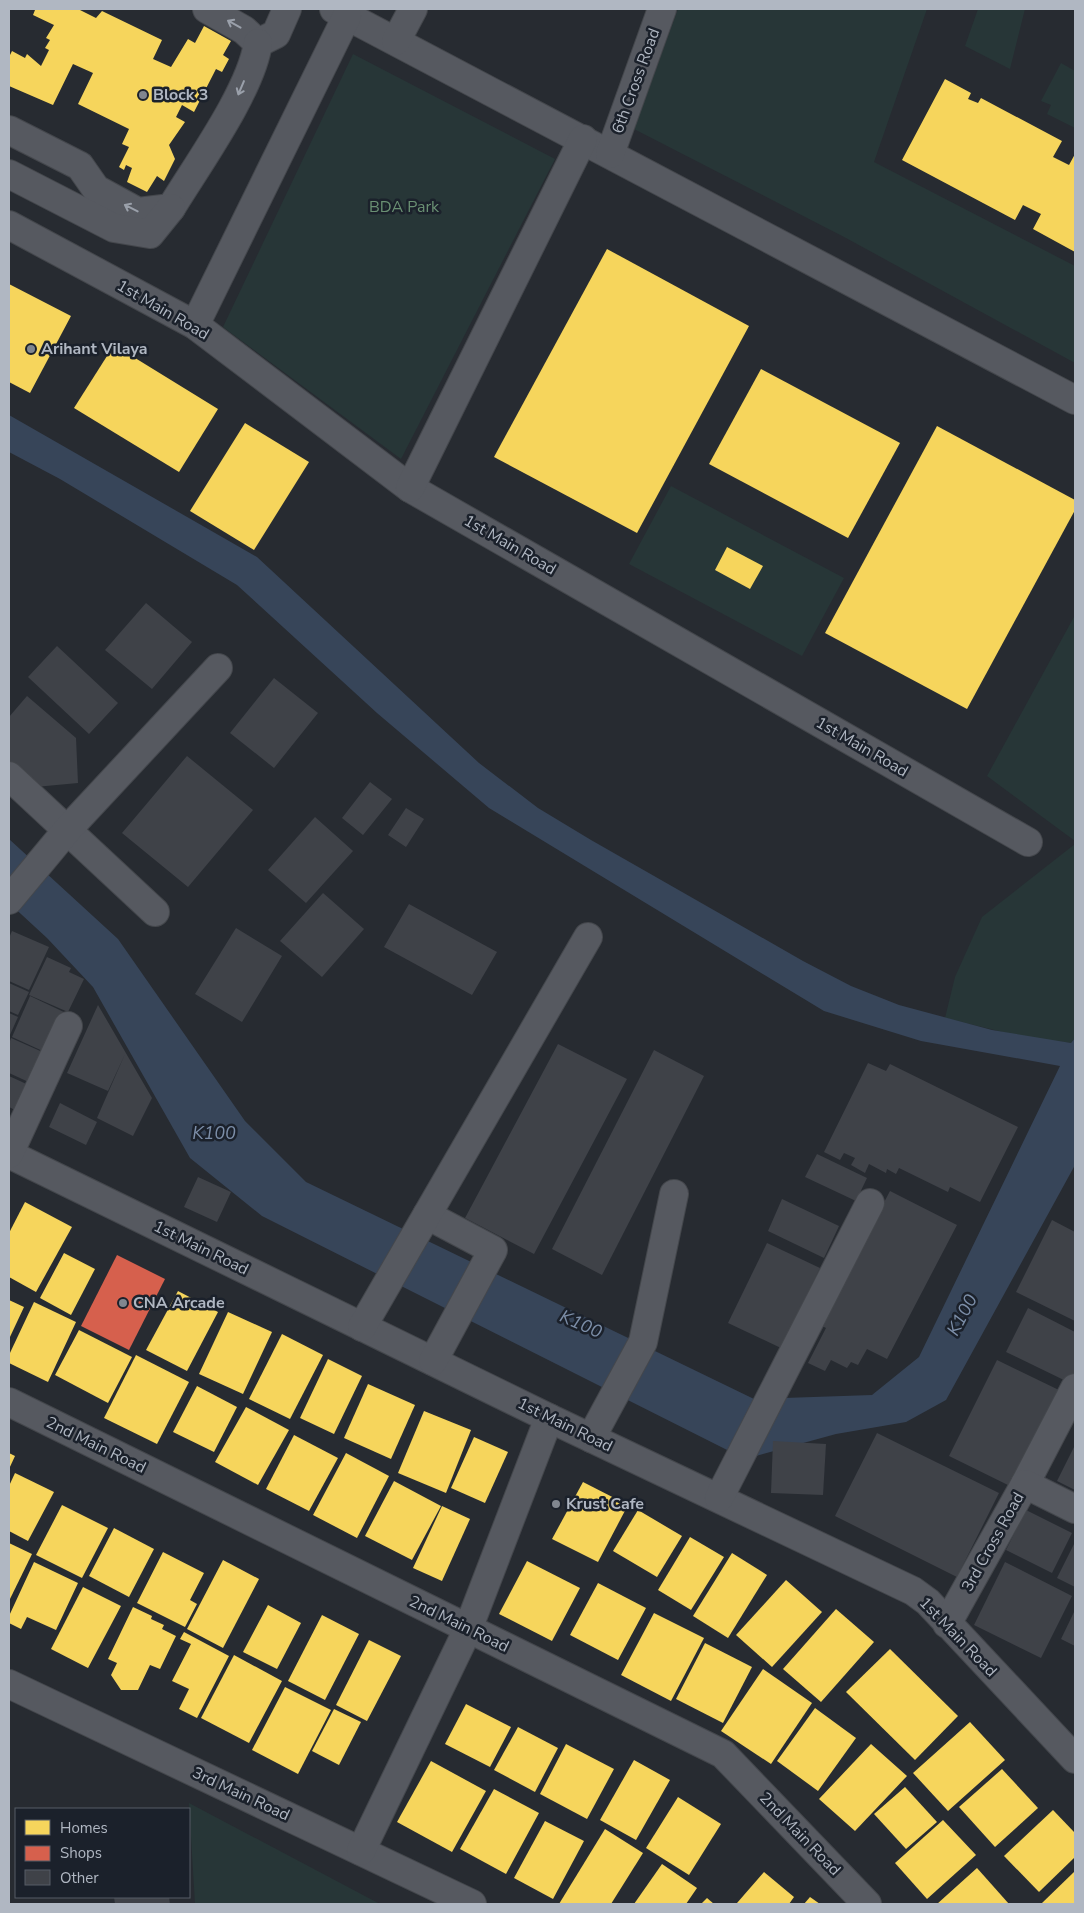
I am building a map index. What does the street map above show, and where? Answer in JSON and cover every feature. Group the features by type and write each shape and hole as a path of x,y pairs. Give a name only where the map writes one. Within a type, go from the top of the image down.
{"street":[{"path":"207,9 244,30 258,43"},
{"path":"258,43 276,34 286,9"},
{"path":"396,41 413,9"},
{"name":"6th Cross Road","path":"610,154 662,9"},
{"path":"195,325 340,12 1075,400"},
{"path":"9,174 114,228 150,234 171,208 238,97 256,53 258,43"},
{"path":"9,130 80,166 96,189 138,212 171,208"},
{"path":"410,488 583,140"},
{"name":"1st Main Road","path":"9,225 195,325 410,488 1028,842"},
{"path":"9,900 68,829 218,668"},
{"path":"9,776 155,912"},
{"path":"362,1327 588,937"},
{"path":"9,1154 68,1026"},
{"name":"1st Main Road","path":"9,1154 549,1418 913,1591 928,1602 1075,1759"},
{"path":"591,1438 643,1342 674,1194"},
{"path":"719,1498 870,1203"},
{"path":"422,1223 493,1250 433,1361"},
{"path":"1025,1484 1075,1388"},
{"name":"2nd Main Road","path":"9,1402 723,1754 867,1904"},
{"path":"361,1851 468,1629 549,1418"},
{"name":"3rd Cross Road","path":"947,1624 1025,1484 1075,1510"},
{"name":"3rd Main Road","path":"9,1684 472,1904"}],"green space":[{"path":"678,9 927,9 874,162 1075,266 1075,363 846,238 634,129"},
{"path":"978,9 1025,9 1010,69 965,46"},
{"name":"BDA Park","path":"353,54 555,159 401,459 223,327"},
{"path":"1061,63 1075,71 1075,128 1047,114 1051,105 1041,101"},
{"path":"671,486 844,578 802,656 629,564"},
{"path":"1075,615 1075,841 987,776"},
{"path":"1075,844 1075,1038 1071,1043 1023,1037 945,1018 955,977 982,917"},
{"path":"189,1803 380,1904 195,1904"}],"water":[{"name":"K100","path":"9,415 257,557 479,763 538,808 591,840 803,961 851,986 899,1005 992,1030 1071,1043 1075,1038 1075,1165 946,1400 906,1422 836,1434 745,1459 262,1216 190,1158 93,987 47,938 9,903 9,839 118,939 245,1121 306,1182 754,1399 872,1395 919,1357 1060,1066 921,1041 824,1011 489,808 377,713 237,585 60,479 9,452"}],"building: Homes":[{"name":"Block 3","path":"32,9 78,9 96,18 102,11 162,40 153,59 171,67 188,39 195,43 204,26 231,41 223,55 229,59 222,72 216,69 194,112 182,105 176,117 185,122 169,145 175,159 164,181 157,176 147,192 127,182 132,168 126,165 124,170 119,167 129,147 122,144 129,129 78,104 93,73 73,64 53,105 9,86 9,57 12,51 25,58 27,54 41,66 49,50 45,48 50,40 46,38 54,25 33,15 35,10"},
{"path":"945,79 971,93 968,99 978,103 981,98 1062,141 1053,157 1069,165 1075,154 1075,252 1033,229 1041,214 1023,205 1015,220 902,160"},
{"path":"607,249 749,326 637,533 494,457"},
{"name":"Arihant Vilaya","path":"9,284 71,316 30,393 9,382"},
{"path":"114,345 218,409 179,472 74,408"},
{"path":"761,369 900,443 848,538 709,464"},
{"path":"245,423 309,462 254,550 190,511"},
{"path":"937,426 1075,500 1075,510 967,709 825,633"},
{"path":"727,547 763,566 750,589 715,570"},
{"path":"25,1202 72,1227 36,1292 9,1277 9,1233"},
{"path":"64,1253 95,1269 71,1315 40,1298"},
{"path":"178,1291 218,1312 187,1371 146,1350"},
{"path":"9,1300 24,1307 9,1339"},
{"path":"34,1302 76,1322 48,1382 9,1363 9,1355"},
{"path":"228,1312 272,1332 243,1394 199,1374"},
{"path":"79,1330 132,1357 108,1403 55,1375"},
{"path":"282,1334 323,1355 290,1419 249,1399"},
{"path":"136,1355 189,1382 157,1444 104,1418"},
{"path":"328,1359 362,1376 334,1434 300,1418"},
{"path":"368,1384 415,1405 391,1459 344,1438"},
{"path":"197,1386 237,1407 214,1452 173,1432"},
{"path":"246,1407 289,1430 258,1485 215,1462"},
{"path":"424,1411 471,1430 446,1493 398,1473"},
{"path":"294,1435 338,1458 309,1511 266,1489"},
{"path":"474,1437 508,1452 485,1503 451,1488"},
{"path":"9,1453 15,1456 9,1469"},
{"path":"346,1453 389,1476 357,1538 313,1515"},
{"path":"15,1473 54,1492 28,1541 9,1531 9,1486"},
{"path":"394,1481 441,1506 412,1560 365,1536"},
{"path":"583,1482 628,1505 598,1562 552,1539"},
{"path":"62,1505 108,1528 82,1578 36,1555"},
{"path":"442,1506 470,1519 442,1581 413,1568"},
{"path":"638,1510 682,1536 657,1577 613,1551"},
{"path":"114,1528 154,1549 129,1597 89,1576"},
{"path":"690,1537 724,1557 691,1610 658,1590"},
{"path":"9,1543 32,1554 9,1601"},
{"path":"163,1552 204,1573 190,1600 197,1604 185,1627 137,1603"},
{"path":"732,1553 767,1575 728,1638 693,1616"},
{"path":"223,1560 259,1579 223,1648 187,1629"},
{"path":"527,1561 580,1588 552,1641 499,1614"},
{"path":"34,1562 78,1583 56,1630 27,1617 21,1629 9,1623 9,1616"},
{"path":"786,1580 822,1612 772,1667 736,1635"},
{"path":"598,1583 646,1608 618,1660 570,1635"},
{"path":"83,1587 121,1606 88,1668 51,1649"},
{"path":"268,1605 301,1623 277,1669 243,1652"},
{"path":"133,1607 152,1616 151,1619 164,1625 162,1629 176,1636 160,1669 150,1665 138,1690 121,1690 111,1675 117,1663 108,1659"},
{"path":"836,1609 874,1642 821,1702 783,1669"},
{"path":"654,1613 704,1638 671,1701 621,1675"},
{"path":"322,1615 359,1634 325,1700 288,1681"},
{"path":"184,1632 229,1656 197,1718 179,1709 189,1689 172,1681 191,1644 180,1639"},
{"path":"369,1640 401,1656 367,1721 336,1705"},
{"path":"705,1643 752,1667 723,1723 676,1699"},
{"path":"890,1649 958,1716 915,1760 846,1692"},
{"path":"234,1655 282,1681 249,1743 201,1718"},
{"path":"763,1669 812,1703 771,1764 721,1731"},
{"path":"285,1687 331,1710 298,1774 252,1750"},
{"path":"466,1704 511,1727 490,1767 445,1744"},
{"path":"815,1708 856,1738 818,1791 777,1761"},
{"path":"334,1709 361,1722 339,1765 312,1751"},
{"path":"970,1722 1005,1760 948,1811 913,1773"},
{"path":"518,1727 558,1748 535,1792 494,1770"},
{"path":"566,1744 614,1769 587,1819 540,1794"},
{"path":"871,1744 907,1776 855,1831 819,1799"},
{"path":"634,1760 670,1780 636,1840 600,1820"},
{"path":"431,1761 486,1791 452,1852 397,1822"},
{"path":"1002,1769 1038,1808 995,1847 959,1807"},
{"path":"905,1787 937,1822 906,1849 874,1814"},
{"path":"494,1789 539,1813 506,1874 460,1849"},
{"path":"678,1797 721,1824 689,1875 646,1848"},
{"path":"1053,1810 1075,1833 1075,1857 1039,1892 1004,1856"},
{"path":"943,1820 976,1855 927,1899 895,1863"},
{"path":"545,1821 584,1841 553,1899 514,1878"},
{"path":"605,1829 643,1853 611,1904 559,1904"},
{"path":"662,1864 697,1888 686,1904 634,1904"},
{"path":"977,1868 1009,1904 937,1904"},
{"path":"1075,1871 1075,1904 1041,1904"},
{"path":"764,1872 794,1897 789,1904 738,1904 737,1903"},
{"path":"810,1897 820,1904 804,1904"},
{"path":"707,1898 714,1904 701,1904"}],"building: Shops":[{"name":"CNA Arcade","path":"117,1255 165,1279 129,1350 81,1326"}],"building: Other":[{"path":"146,603 192,642 152,689 105,650"},
{"path":"57,646 118,703 89,734 28,677"},
{"path":"274,678 318,713 274,768 230,733"},
{"path":"27,696 76,738 78,783 35,787 9,765 9,717"},
{"path":"187,756 253,810 188,887 122,833"},
{"path":"370,782 392,799 363,835 342,818"},
{"path":"406,808 424,819 406,847 388,835"},
{"path":"315,817 353,851 306,903 268,870"},
{"path":"323,893 364,929 322,977 280,941"},
{"path":"409,904 497,952 472,995 384,947"},
{"path":"236,928 282,956 242,1022 195,994"},
{"path":"12,931 49,947 29,990 9,981 9,938"},
{"path":"47,957 71,968 69,972 84,979 68,1012 29,995"},
{"path":"9,983 29,992 18,1015 9,1011"},
{"path":"30,996 66,1013 47,1053 12,1037"},
{"path":"98,1005 152,1098 133,1136 97,1118 125,1054 108,1091 67,1073"},
{"path":"9,1013 18,1017 9,1037"},
{"path":"11,1038 47,1054 33,1084 9,1073 9,1044"},
{"path":"558,1044 627,1079 534,1254 465,1218"},
{"path":"654,1050 704,1076 602,1275 552,1249"},
{"path":"868,1063 886,1071 890,1064 1018,1127 980,1202 950,1187 948,1192 899,1168 896,1174 887,1169 886,1173 869,1164 865,1173 851,1165 855,1158 844,1153 840,1160 824,1152"},
{"path":"9,1076 33,1087 21,1113 9,1107"},
{"path":"60,1103 97,1122 86,1145 49,1127"},
{"path":"817,1154 867,1178 856,1201 805,1177"},
{"path":"198,1177 231,1192 217,1222 184,1207"},
{"path":"890,1191 957,1225 887,1359 867,1349 858,1365 851,1362 847,1368 831,1360 825,1371 808,1363 826,1328 820,1325"},
{"path":"782,1199 839,1226 824,1258 768,1231"},
{"path":"1052,1220 1075,1232 1075,1321 1016,1292"},
{"path":"767,1243 820,1268 781,1348 728,1323"},
{"path":"1028,1308 1075,1332 1075,1373 1070,1383 1006,1352"},
{"path":"997,1360 1063,1392 1014,1488 949,1456"},
{"path":"877,1433 999,1493 957,1577 835,1516"},
{"path":"773,1441 826,1444 823,1495 771,1493"},
{"path":"1075,1445 1075,1490 1057,1481"},
{"path":"1026,1510 1072,1533 1052,1573 1006,1550"},
{"path":"1075,1542 1075,1587 1057,1578"},
{"path":"1005,1562 1072,1596 1041,1658 974,1625"},
{"path":"1075,1610 1075,1646 1061,1639"},
{"path":"114,1898 169,1898 170,1904 115,1904"}],"place":[{"name":"Block 3","path":"143,95"},
{"name":"Arihant Vilaya","path":"31,349"},
{"name":"CNA Arcade","path":"123,1303"},
{"name":"Krust Cafe","path":"556,1504"}]}
